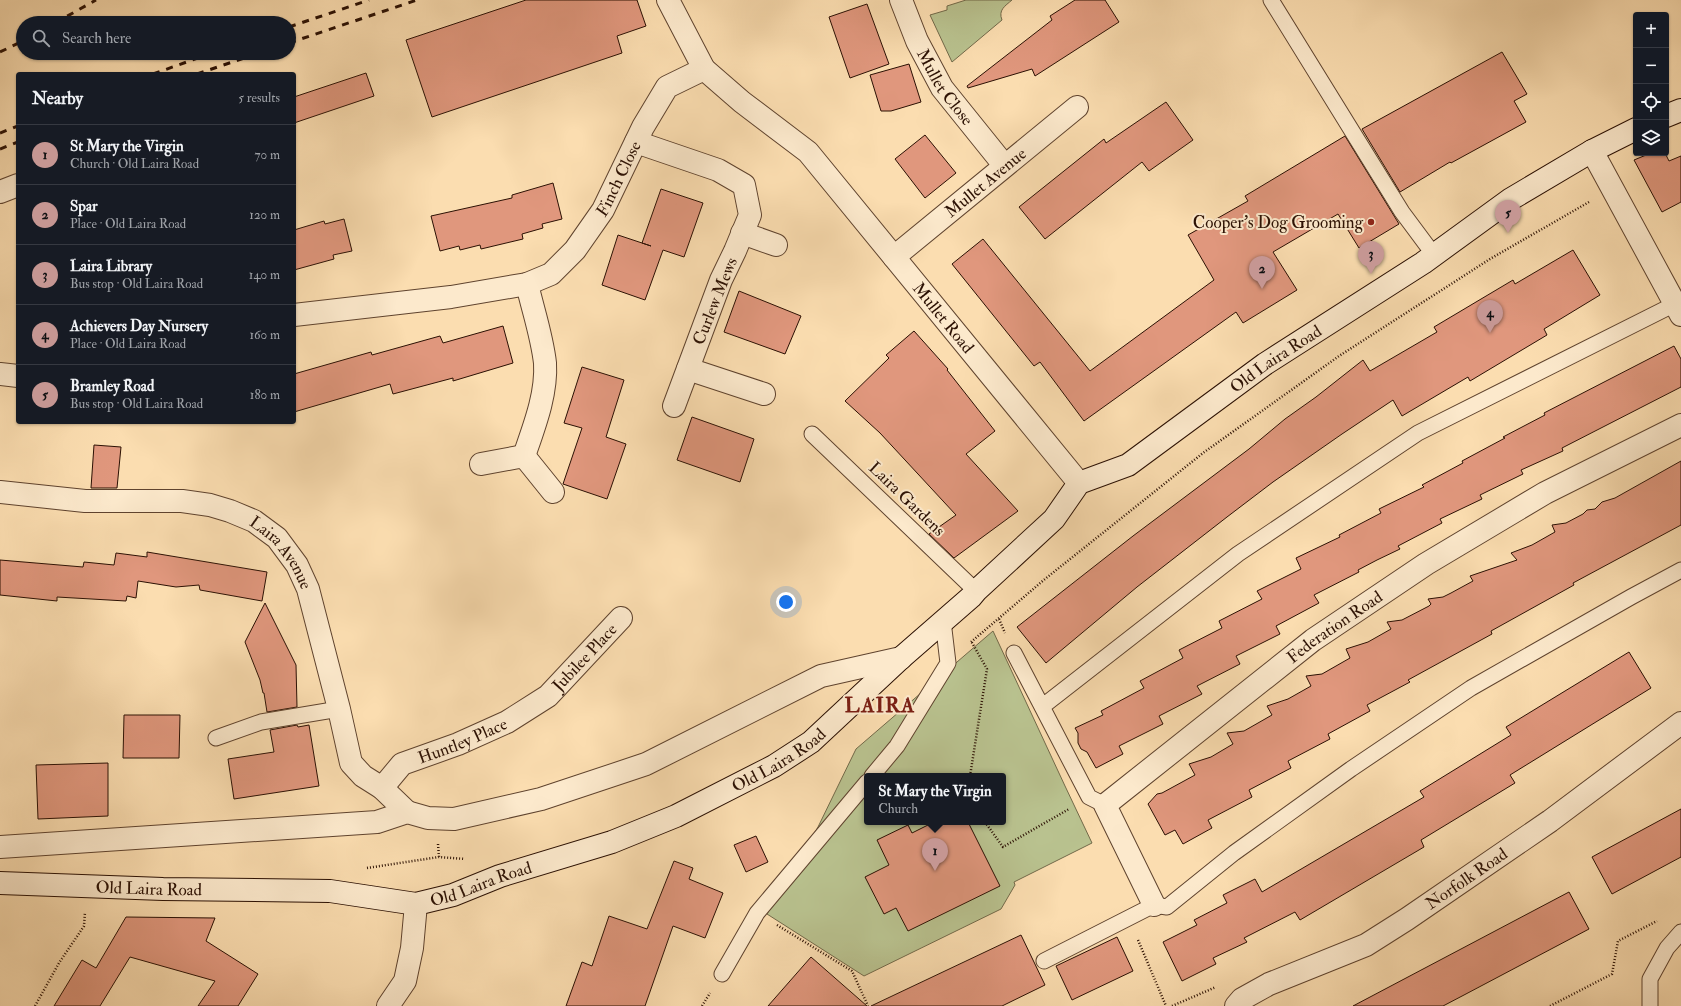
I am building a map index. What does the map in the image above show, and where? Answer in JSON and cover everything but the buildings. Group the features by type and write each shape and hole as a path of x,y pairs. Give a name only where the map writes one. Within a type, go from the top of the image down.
{"street":[{"path":"668,0 704,69"},
{"name":"Mullet Close","path":"901,0 917,41 942,88 1004,165"},
{"name":"Finch Close","path":"296,315 451,297 527,284 552,274 575,250 603,210 643,127 667,87 704,69"},
{"name":"Mullet Road","path":"704,69 742,102 808,152 1079,483"},
{"name":"Mullet Avenue","path":"894,257 1004,165 1077,107"},
{"path":"1669,115 1681,110"},
{"name":"Old Laira Road","path":"0,883 330,891 416,904 453,895 500,876 612,842 676,816 774,766 811,742 1054,519 1079,483 1128,465 1265,364 1434,255 1510,199 1592,151 1633,130"},
{"name":"Curlew Mews","path":"636,142 718,170 744,185 750,215 721,280 674,406"},
{"path":"1592,151 1678,309"},
{"path":"0,192 16,186"},
{"path":"742,233 776,245"},
{"path":"524,456 543,389 545,363 540,333 527,284"},
{"path":"688,369 764,394"},
{"path":"0,374 16,376"},
{"name":"Federation Road","path":"1097,801 1314,640 1426,564 1545,493 1681,425"},
{"path":"481,464 524,456"},
{"path":"524,456 553,492"},
{"name":"Laira Avenue","path":"0,492 85,501 182,501 210,505 254,521 277,538 297,565 308,589 339,709 350,763 363,776 382,788 407,812"},
{"name":"Jubilee Place","path":"548,696 621,618"},
{"name":"Old Laira Road","path":"407,812 428,818 454,819 541,799 646,764 821,676 901,658"},
{"name":"Huntley Place","path":"382,788 402,764 458,744 507,722 548,696"},
{"name":"Norfolk Road","path":"1236,1006 1242,999 1269,984 1366,945 1407,919 1550,821 1681,723"},
{"path":"1097,801 1154,905"},
{"path":"0,847 377,822 407,812"},
{"path":"388,1006 404,981 412,948 416,904"}],"lane":[{"path":"1271,0 1402,212 1434,255"},
{"path":"1043,706 1238,554 1418,433 1678,309"},
{"name":"Laira Gardens","path":"812,434 976,590"},
{"path":"1044,961 1154,905 1167,907 1234,852 1351,769 1471,688 1630,597 1681,570"},
{"path":"874,773 897,746 948,663 948,616"},
{"path":"1014,653 1097,801"},
{"path":"216,738 261,722 339,709"},
{"path":"722,974 757,913 864,786"},
{"path":"1650,1006 1650,979 1667,948 1681,932"}],"path":[{"path":"972,642 1045,579 1203,452 1339,356 1490,259 1562,216 1612,190"},
{"path":"948,616 972,642 987,669 970,773"},
{"path":"987,825 1003,847 1097,801"},
{"path":"366,868 439,857 469,860 500,876"},
{"path":"35,1006 59,963 84,926 87,886"},
{"path":"757,913 852,971 868,1006"},
{"path":"1129,918 1166,1006"},
{"path":"1550,1006 1612,974 1618,941 1660,920"}],"green space":[{"path":"966,0 1012,0 1002,11 1002,20 952,62 930,15 947,10 947,6"},
{"path":"993,631 1092,843 1014,882 1015,885 1001,909 864,976 767,914 818,827 856,749"}],"railway":[{"path":"67,16 96,0"},
{"path":"296,25 369,0"},
{"path":"296,41 417,0"},
{"path":"0,52 16,44"},
{"path":"159,72 192,60"},
{"path":"203,72 238,60"},
{"path":"0,133 16,127"},
{"path":"0,149 16,143"}],"place":[{"name":"Cooper's Dog Grooming","path":"1371,222"},
{"name":"Bramley Road","path":"1508,233"},
{"name":"Laira Library","path":"1371,274"},
{"name":"Spar","path":"1262,289"},
{"name":"Achievers Day Nursery","path":"1490,333"},
{"name":"St Mary the Virgin","path":"935,871"}],"district":[{"name":"LAIRA","path":"880,705"}]}
